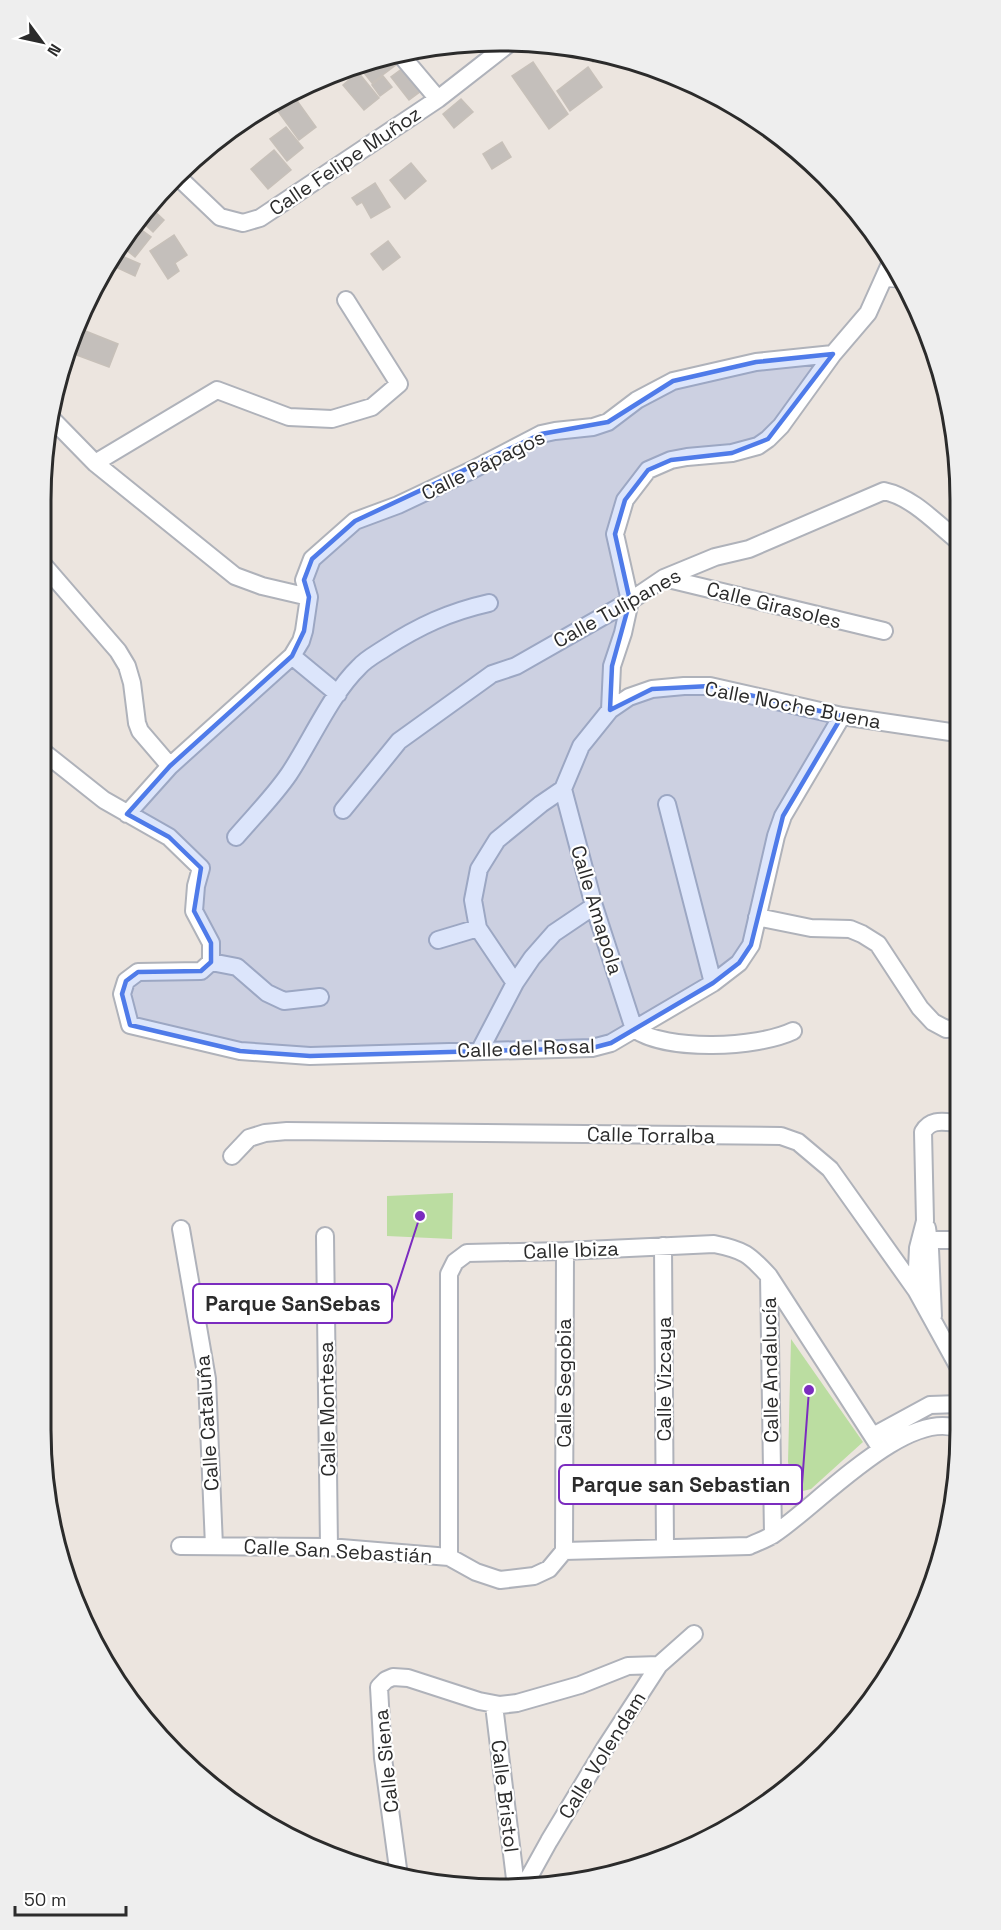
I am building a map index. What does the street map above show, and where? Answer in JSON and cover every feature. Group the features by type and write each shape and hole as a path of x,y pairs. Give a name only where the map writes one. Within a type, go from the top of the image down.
{"street":[{"name":"Calle Felipe Muñoz","path":"184,182 220,217 243,223 260,218 438,99 499,51"},
{"path":"406,61 438,99"},
{"path":"610,710 612,666 630,601 615,534 625,500 648,470 671,460 732,453 758,446 768,439 781,426 833,354 868,313 887,272"},
{"path":"95,463 217,390 289,417 332,419 372,407 399,384 346,300"},
{"name":"Calle Pápagos","path":"127,814 170,766 292,656 301,640 309,597 304,580 312,559 355,521 408,500 541,434 593,427 608,422 637,400 674,381 756,363 833,354"},
{"path":"58,425 95,463 235,576 262,586 309,597"},
{"name":"Calle Tulipanes","path":"343,810 399,741 492,674 516,666 630,601 664,578 715,557 749,549 884,491 894,493 912,503 950,534"},
{"path":"51,574 118,651 127,666 132,683 140,731 170,766"},
{"name":"Calle Girasoles","path":"664,578 884,631"},
{"path":"236,837 288,775 338,694 361,664 410,632 459,610 489,603"},
{"path":"292,656 338,694"},
{"name":"Calle Noche Buena","path":"563,789 580,746 610,710 629,697 652,689 710,686 842,716 950,732"},
{"name":"Calle del Rosal","path":"211,962 201,971 138,972 126,981 122,993 130,1025 240,1051 310,1056 592,1048 611,1043 713,983 739,963 751,945 776,836 783,816 842,716"},
{"path":"51,758 127,814 169,837 201,868 196,886 194,911 211,943 211,962 237,967 267,993 284,1000 320,997"},
{"path":"515,983 478,928 473,900 479,869 497,840 563,789"},
{"name":"Calle Amapola","path":"563,789 594,906 634,1029"},
{"path":"667,804 713,983"},
{"path":"480,1050 515,983 532,958 554,933 594,906"},
{"path":"757,917 811,928 850,929 862,934 878,944 920,1008 933,1022 950,1029"},
{"path":"438,940 478,928"},
{"path":"634,1029 654,1040 695,1044 751,1043 793,1031"},
{"path":"933,1320 929,1240 925,1221 922,1132 934,1122 950,1123"},
{"name":"Calle Torralba","path":"232,1156 249,1138 265,1133 287,1131 781,1136 798,1142 830,1169 916,1290 950,1351"},
{"path":"916,1290 918,1248 925,1221"},
{"name":"Calle Cataluña","path":"181,1229 207,1379 214,1546"},
{"name":"Calle Montesa","path":"325,1236 329,1547"},
{"path":"929,1240 950,1240"},
{"name":"Calle Ibiza","path":"449,1557 449,1274 458,1259 467,1252 565,1251 714,1244 737,1249 751,1257 769,1276 877,1443"},
{"name":"Calle Vizcaya","path":"663,1246 664,1548"},
{"name":"Calle Segobia","path":"564,1551 565,1251"},
{"name":"Calle Andalucía","path":"769,1276 773,1535"},
{"path":"564,1551 749,1546 773,1535 877,1443 930,1405 950,1404"},
{"path":"877,1443 926,1428 950,1426"},
{"name":"Calle San Sebastián","path":"180,1546 329,1547 449,1557 476,1572 500,1580 534,1576 549,1569 564,1551"},
{"name":"Calle Volendam","path":"529,1878 605,1748 659,1665 694,1634"},
{"name":"Calle Siena","path":"398,1867 382,1758 379,1687 386,1680 393,1677 408,1678 494,1705 517,1703 580,1685 627,1666 659,1665"},
{"name":"Calle Bristol","path":"494,1705 515,1879"}],"lane":[{"path":"883,282 894,283"}],"highlighted area":[{"path":"833,354 768,439 732,453 671,460 648,470 625,500 615,534 630,601 612,666 610,710 652,689 710,686 842,716 783,816 751,945 739,963 713,983 611,1043 592,1048 310,1056 240,1051 130,1025 122,994 126,981 138,972 201,971 211,962 211,943 194,911 201,868 169,837 127,814 170,766 292,656 304,631 309,597 304,580 312,559 355,521 541,434 608,422 673,381 756,362"}],"green space":[{"path":"453,1193 452,1239 387,1236 387,1196"},
{"path":"791,1339 863,1442 811,1489 795,1493 788,1462"}],"building":[{"path":"533,62 568,114 549,129 512,76"},
{"path":"397,63 397,64 372,83 364,73"},
{"path":"588,67 602,87 570,111 557,91"},
{"path":"403,68 421,91 409,100 391,77"},
{"path":"360,74 379,98 364,110 343,85"},
{"path":"383,76 392,87 380,96 372,85"},
{"path":"461,99 473,112 454,128 443,114"},
{"path":"296,100 316,127 299,140 277,110"},
{"path":"286,127 303,148 287,161 270,139"},
{"path":"502,142 511,157 492,169 483,154"},
{"path":"274,150 291,170 268,189 251,169"},
{"path":"411,163 426,181 405,199 390,180"},
{"path":"375,183 390,207 371,218 362,202 357,205 352,198"},
{"path":"156,213 164,220 153,232 146,225"},
{"path":"142,230 151,237 135,257 127,251"},
{"path":"174,235 187,255 175,263 179,271 168,279 150,251"},
{"path":"388,241 400,257 383,270 371,254"},
{"path":"123,257 140,264 135,276 116,267"},
{"path":"84,330 118,344 109,367 76,355"}],"place":[{"name":"Parque SanSebas","path":"420,1216"},
{"name":"Parque san Sebastian","path":"809,1390"}]}
